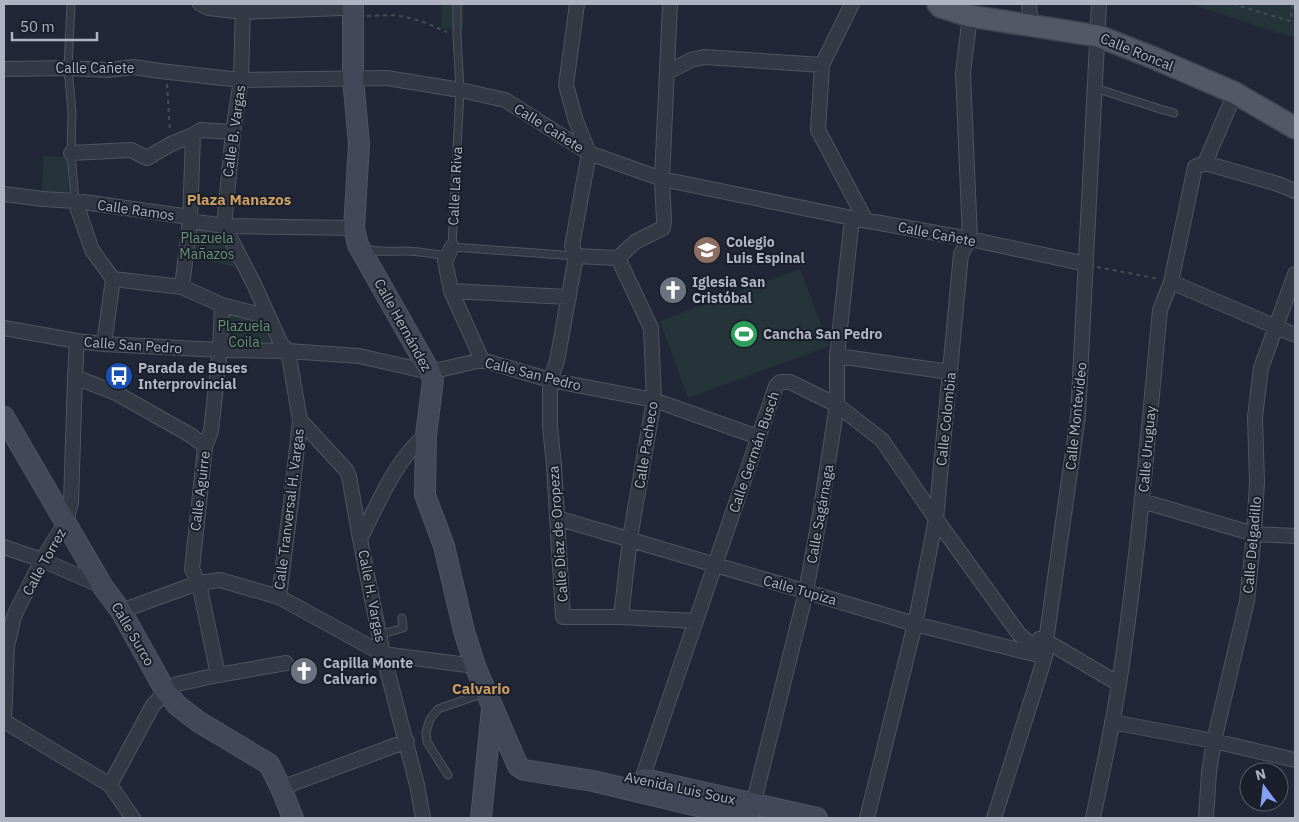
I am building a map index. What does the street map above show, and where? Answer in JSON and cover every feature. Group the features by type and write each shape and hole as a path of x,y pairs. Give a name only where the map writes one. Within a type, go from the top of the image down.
{"main road":[{"name":"Calle Roncal","path":"940,5 970,16 1098,36 1235,93 1295,128"},
{"path":"351,8 353,79 358,144 356,236"},
{"name":"Calle Hernández","path":"356,236 433,380 426,435 425,495 444,546 464,631 475,666 490,699"},
{"name":"Calle Surco","path":"4,418 103,587 121,611 166,692 177,705 200,722 269,764 293,818"},
{"path":"481,818 490,699"},
{"name":"Avenida Luis Soux","path":"490,699 518,766 524,770 593,781 750,813 817,818"},
{"name":"Avenida Luis Soux","path":"542,772 598,772 642,779 750,813"}],"street":[{"path":"200,4 210,8 351,8"},
{"path":"577,4 566,85 576,121 589,152"},
{"path":"576,256 618,258 635,242 663,228 662,179 670,4"},
{"path":"852,4 822,65 818,130 866,221"},
{"path":"1029,4 1030,26"},
{"name":"Calle Montevideo","path":"994,818 1045,657 1078,416 1099,4"},
{"name":"Calle B. Vargas","path":"224,226 233,132 241,80 243,8"},
{"name":"Calle Colombia","path":"867,818 915,624 936,519 961,254 970,240 963,73 970,16"},
{"path":"668,72 692,60 704,57 822,65"},
{"name":"Calle Cañete","path":"4,69 68,68 108,70 134,67 241,80 387,78 460,90 505,100 589,152 662,179 1086,264"},
{"name":"Calle Uruguay","path":"1093,818 1119,684 1142,501 1160,310 1171,282 1194,167 1205,163 1235,93"},
{"path":"70,153 131,150 147,158 201,130 233,132"},
{"path":"182,287 190,219 193,135"},
{"name":"Calle Díaz de Oropeza","path":"589,152 572,246 576,256 569,297 557,361 550,380 550,426 563,617 621,617 694,621"},
{"path":"1205,163 1278,184 1295,191"},
{"name":"Calle Ramos","path":"4,194 43,200 79,202 224,226 356,236"},
{"name":"Calle Ramos","path":"79,202 92,250 113,279"},
{"name":"Calle Sagárnaga","path":"750,813 806,592 820,514 838,404 837,356 852,218"},
{"path":"224,226 254,284 281,344 288,351 300,420"},
{"name":"Calle La Riva","path":"450,252 445,261 451,291 482,360"},
{"name":"Calle Pacheco","path":"618,258 651,328 654,400 630,538 621,617"},
{"name":"Calle Delgadillo","path":"1206,818 1209,772 1214,741 1247,601 1257,482 1255,417 1261,368 1295,274"},
{"path":"104,344 113,279 182,287 222,305 269,317"},
{"path":"1171,282 1295,336"},
{"path":"451,291 569,297"},
{"name":"Calle Aguirre","path":"218,675 199,583 192,569 205,447 210,431 220,350 222,305"},
{"name":"Calle San Pedro","path":"4,328 104,344 220,350 288,351 359,356 430,372 482,360 550,380 654,400 758,437"},
{"name":"Calle Torrez","path":"4,721 7,647 14,616 42,560 66,522 70,503 77,341"},
{"path":"837,356 950,372"},
{"path":"74,377 116,393 192,436 205,447"},
{"name":"Calle Germán Busch","path":"642,779 694,621 776,386 780,382 790,382 838,404 882,440 1019,634 1045,657"},
{"name":"Calle H. Vargas","path":"300,420 346,470 349,476 383,654 418,785 423,818"},
{"name":"Calle Tranversal H. Vargas","path":"279,597 300,420"},
{"path":"360,539 395,471 416,442 426,435"},
{"path":"1142,501 1254,534 1295,536"},
{"name":"Calle Tupiza","path":"557,518 630,538 915,624 1045,657"},
{"path":"4,547 42,560 103,587"},
{"path":"121,611 199,583 220,580 279,597 383,654 475,666"},
{"path":"1019,634 1046,641 1119,684"},
{"path":"110,785 153,704 177,684 286,663"},
{"path":"4,721 110,785 127,815"},
{"path":"1112,722 1214,741 1295,760"},
{"path":"281,788 407,741"}],"lane":[{"path":"71,4 68,68 72,112 70,153 79,202"},
{"name":"Calle La Riva","path":"450,252 460,90 457,4"},
{"path":"1095,88 1174,113"},
{"path":"356,236 368,250 387,252 576,256"},
{"path":"379,634 403,628 402,618"},
{"path":"448,775 427,742 426,732 430,719 438,709 490,699"}],"path":[{"path":"1233,4 1290,22 1293,4"},
{"path":"351,8 396,15 457,34"},
{"path":"169,72 167,88 171,144"},
{"path":"1086,264 1171,282"}],"green space":[{"path":"442,4 464,4 463,29 441,28"},
{"path":"1192,4 1295,4 1295,37 1275,32"},
{"path":"43,156 69,157 68,193 65,196 42,196"},
{"name":"Plazuela Mañazos","path":"200,230 217,232 236,267 191,258 195,232"},
{"name":"Cancha San Pedro","path":"800,269 829,346 688,398 660,321"},
{"name":"Plazuela Coila","path":"232,311 261,325 274,347 226,344 229,315"}],"place":[{"name":"Colegio Luis Espinal","path":"707,250"},
{"name":"Iglesia San Cristóbal","path":"673,290"},
{"name":"Cancha San Pedro","path":"744,334"},
{"name":"Parada de Buses Interprovincial","path":"119,376"},
{"name":"Capilla Monte Calvario","path":"304,671"}],"district":[{"name":"Plaza Manazos","path":"239,199"},
{"name":"Calvario","path":"481,688"}]}
